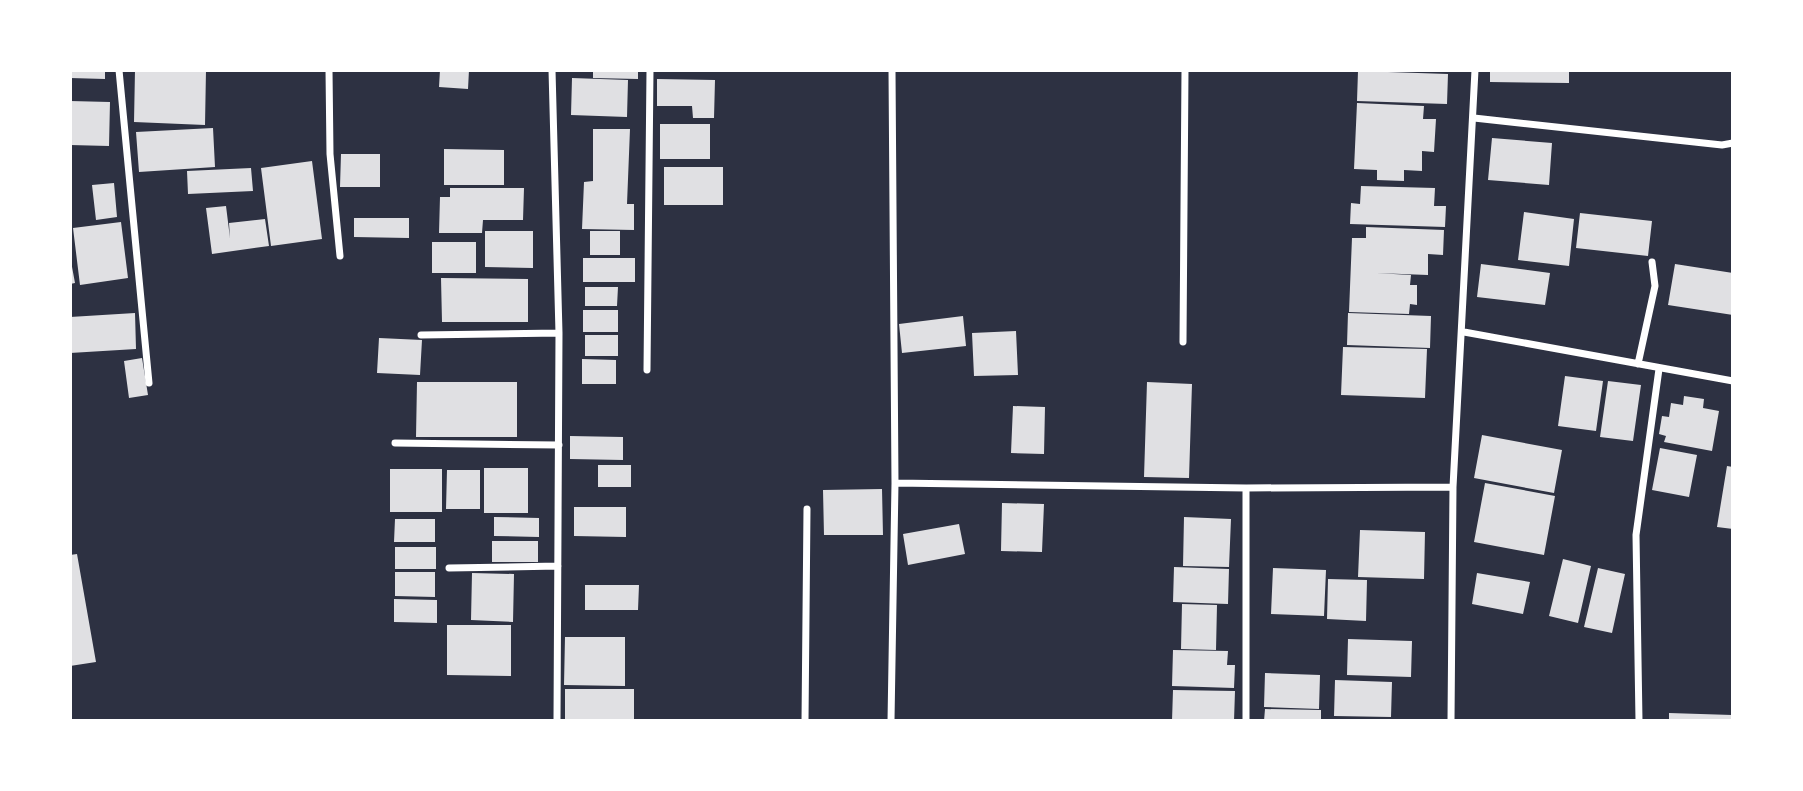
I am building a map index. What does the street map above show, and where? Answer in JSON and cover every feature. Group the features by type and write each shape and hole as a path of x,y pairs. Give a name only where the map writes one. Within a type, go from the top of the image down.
{"street":[{"path":"119,70 149,383"},
{"path":"329,70 330,154 340,256"},
{"path":"552,70 559,333 557,721"},
{"path":"647,370 650,70"},
{"path":"891,721 895,483 892,70"},
{"path":"1183,342 1185,70"},
{"path":"1451,721 1453,487 1464,332 1475,70"},
{"path":"1474,118 1722,145 1733,143"},
{"path":"1638,364 1656,286 1652,262"},
{"path":"1464,332 1733,381"},
{"path":"421,335 559,333"},
{"path":"1639,721 1636,534 1659,369"},
{"path":"395,443 559,445"},
{"path":"895,483 1247,488 1453,487"},
{"path":"1246,721 1247,488"},
{"path":"805,721 807,509"},
{"path":"449,568 558,566"}],"building":[{"path":"70,70 105,70 105,79 70,78"},
{"path":"135,70 206,70 205,125 134,122"},
{"path":"440,70 469,70 468,89 439,87"},
{"path":"593,70 638,70 638,79 593,78"},
{"path":"1490,70 1569,70 1569,83 1490,82"},
{"path":"1358,71 1448,74 1447,104 1357,101"},
{"path":"572,78 628,80 627,117 571,115"},
{"path":"657,79 715,80 714,118 693,118 692,106 657,106"},
{"path":"70,101 110,102 109,146 70,145"},
{"path":"1357,103 1424,106 1423,119 1436,119 1434,152 1422,151 1422,171 1404,170 1404,181 1377,180 1377,170 1354,169"},
{"path":"660,124 710,124 710,159 660,159"},
{"path":"213,128 215,167 139,172 136,132"},
{"path":"593,129 630,129 627,204 634,204 634,230 582,229 584,182 593,181"},
{"path":"1492,138 1552,143 1549,185 1488,180"},
{"path":"444,149 504,150 504,185 444,185"},
{"path":"341,154 380,154 380,187 340,187"},
{"path":"312,161 322,239 271,246 261,168"},
{"path":"664,167 723,167 723,205 664,205"},
{"path":"251,168 253,191 188,194 187,171"},
{"path":"114,183 117,217 96,220 92,185"},
{"path":"1361,186 1435,188 1434,206 1446,206 1445,227 1350,224 1351,203 1360,204"},
{"path":"450,188 524,188 523,220 483,220 482,233 439,233 440,197 450,197"},
{"path":"226,206 230,238 229,223 265,219 269,246 212,254 206,208"},
{"path":"1524,212 1574,219 1569,266 1518,260"},
{"path":"1580,213 1652,221 1648,256 1576,248"},
{"path":"354,218 409,218 409,238 354,237"},
{"path":"121,222 128,278 80,285 73,228"},
{"path":"1366,227 1444,230 1443,255 1428,254 1428,275 1376,273 1411,275 1410,285 1417,285 1417,305 1410,304 1409,314 1349,312 1352,238 1366,238"},
{"path":"485,231 533,231 533,268 485,267"},
{"path":"590,231 620,231 620,255 590,255"},
{"path":"432,242 476,242 476,273 432,273"},
{"path":"70,256 75,283 70,284"},
{"path":"583,258 635,258 635,282 583,282"},
{"path":"1481,264 1550,273 1545,305 1477,297"},
{"path":"1675,264 1733,273 1733,315 1668,305"},
{"path":"441,278 528,279 528,322 442,322"},
{"path":"585,287 618,287 617,306 585,306"},
{"path":"583,310 618,310 618,332 583,332"},
{"path":"135,313 136,349 70,353 70,317"},
{"path":"1348,313 1431,316 1430,348 1347,345"},
{"path":"963,316 966,346 902,353 899,324"},
{"path":"1016,331 1018,375 974,376 972,333"},
{"path":"585,335 618,335 618,356 585,356"},
{"path":"379,338 422,340 420,375 377,373"},
{"path":"1343,347 1427,349 1425,398 1341,395"},
{"path":"142,358 148,395 129,398 124,361"},
{"path":"582,359 616,360 616,384 582,384"},
{"path":"1565,376 1603,381 1596,431 1558,426"},
{"path":"1608,381 1641,385 1633,441 1600,437"},
{"path":"417,382 517,382 517,437 416,437"},
{"path":"1147,382 1192,384 1189,478 1144,477"},
{"path":"1684,396 1704,399 1703,408 1719,411 1712,451 1664,442 1666,436 1659,434 1662,416 1669,417 1671,403 1683,405"},
{"path":"1013,406 1045,407 1044,454 1011,453"},
{"path":"1482,435 1562,450 1554,493 1474,478"},
{"path":"570,436 623,437 623,460 570,459"},
{"path":"1660,448 1697,455 1689,497 1652,490"},
{"path":"598,465 631,465 631,487 598,487"},
{"path":"1727,466 1733,467 1733,529 1717,527"},
{"path":"484,468 528,468 528,513 484,513"},
{"path":"390,469 442,469 442,512 390,512"},
{"path":"447,470 480,470 480,509 446,509"},
{"path":"1485,483 1555,496 1544,555 1474,542"},
{"path":"882,489 883,535 824,535 823,490"},
{"path":"1002,503 1044,504 1042,552 1001,551"},
{"path":"574,507 626,507 626,537 574,536"},
{"path":"494,517 539,518 539,537 494,536"},
{"path":"1184,517 1231,519 1229,567 1183,566"},
{"path":"395,519 435,519 435,542 394,542"},
{"path":"959,524 965,554 908,565 903,534"},
{"path":"1360,530 1425,532 1424,579 1358,577"},
{"path":"492,541 538,541 538,562 492,562"},
{"path":"395,547 436,547 436,569 395,569"},
{"path":"77,554 96,662 70,666 70,555"},
{"path":"1563,559 1591,566 1578,623 1549,616"},
{"path":"1174,567 1229,569 1228,604 1173,602"},
{"path":"1273,568 1326,570 1324,616 1271,614"},
{"path":"1598,568 1625,574 1612,633 1584,627"},
{"path":"395,572 435,572 435,597 395,596"},
{"path":"472,573 514,574 513,622 471,620"},
{"path":"1477,573 1530,582 1523,614 1472,604"},
{"path":"1328,579 1367,580 1366,621 1327,619"},
{"path":"585,585 639,585 638,610 585,610"},
{"path":"394,599 437,600 437,623 394,622"},
{"path":"1182,604 1217,605 1216,650 1181,649"},
{"path":"447,625 511,625 511,676 447,675"},
{"path":"565,637 625,637 625,686 564,685"},
{"path":"1348,639 1412,641 1411,677 1347,675"},
{"path":"1173,650 1228,651 1227,665 1235,665 1234,688 1172,686"},
{"path":"1265,673 1320,675 1319,709 1264,707"},
{"path":"1335,680 1392,682 1391,717 1334,716"},
{"path":"565,689 634,689 634,721 565,721"},
{"path":"1173,690 1235,691 1234,721 1172,721"},
{"path":"1265,709 1321,710 1321,721 1264,721"},
{"path":"1669,713 1732,715 1732,721 1669,721"}]}
